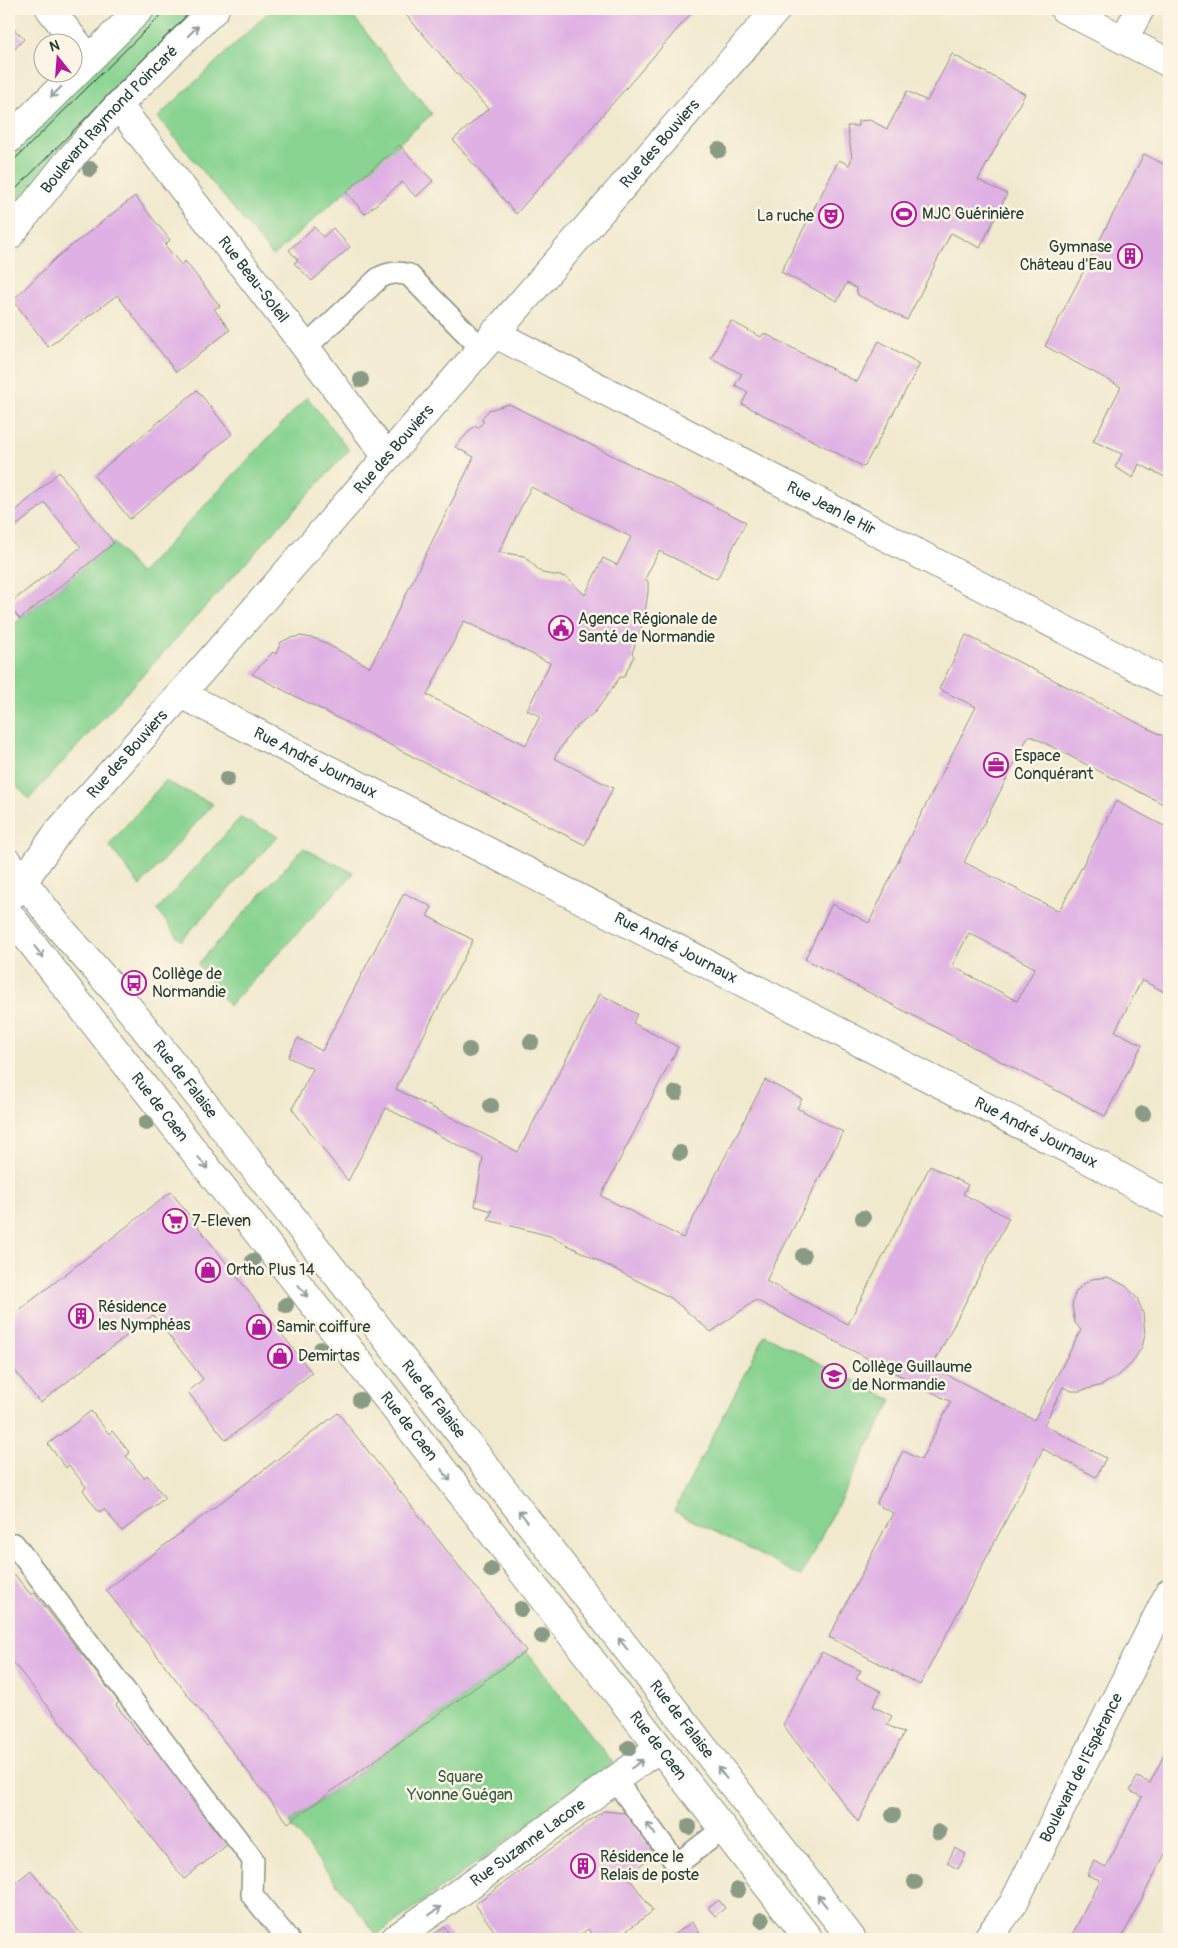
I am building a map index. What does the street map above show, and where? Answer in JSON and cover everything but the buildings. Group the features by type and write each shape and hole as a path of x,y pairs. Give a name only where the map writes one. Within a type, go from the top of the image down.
{"street":[{"path":"50,9 89,59"},
{"path":"9,139 140,9"},
{"name":"Boulevard Raymond Poincaré","path":"9,236 70,159 118,105 215,9"},
{"name":"Rue des Bouviers","path":"13,890 58,832 181,694 487,340 777,9"},
{"path":"1064,9 1169,63"},
{"path":"1124,39 1140,9"},
{"name":"Rue Beau-Soleil","path":"118,105 387,457"},
{"name":"Rue Jean le Hir","path":"487,340 1169,684"},
{"name":"Rue André Journaux","path":"181,694 1097,1164 1167,1197"},
{"name":"Rue de Caen","path":"13,890 659,1748 808,1939"},
{"name":"Rue de Falaise","path":"13,890 59,927 116,992 852,1939"},
{"name":"Boulevard de l'Espérance","path":"987,1939 1013,1904 1169,1593"},
{"name":"Rue Suzanne Lacore","path":"396,1939 659,1748"}],"lane":[{"path":"305,348 379,278 388,273 399,272 410,275 487,340"},
{"path":"9,1548 14,1544 253,1860 252,1895 288,1939"},
{"path":"615,1780 676,1864 723,1829"}],"green space":[{"path":"152,9 204,9 9,218 9,151 78,82 82,82 82,79"},
{"path":"272,9 347,9 432,114 273,256 158,117"},
{"path":"307,397 349,450 29,799 9,778 9,628 114,543 140,574"},
{"path":"165,781 213,804 140,886 109,845"},
{"path":"240,818 278,836 181,941 157,910"},
{"path":"303,848 354,873 229,1006 198,964"},
{"path":"765,1335 892,1400 801,1576 674,1511"},
{"name":"Square Yvonne Guégan","path":"526,1651 613,1763 377,1935 289,1823"}],"tram line":[{"path":"9,165 167,9"},
{"path":"9,196 193,9"}],"place":[{"name":"MJC Guérinière","path":"904,214"},
{"name":"La ruche","path":"831,216"},
{"name":"Gymnase Château d'Eau","path":"1130,256"},
{"name":"Agence Régionale de Santé de Normandie","path":"561,628"},
{"name":"Espace Conquérant","path":"996,765"},
{"name":"Collège de Normandie","path":"134,983"},
{"name":"7-Eleven","path":"175,1221"},
{"name":"Ortho Plus 14","path":"208,1270"},
{"name":"Résidence les Nymphéas","path":"81,1316"},
{"name":"Samir coiffure","path":"259,1327"},
{"name":"Demirtas","path":"280,1356"},
{"name":"Collège Guillaume de Normandie","path":"834,1376"},
{"name":"Résidence le Relais de poste","path":"583,1866"}]}
